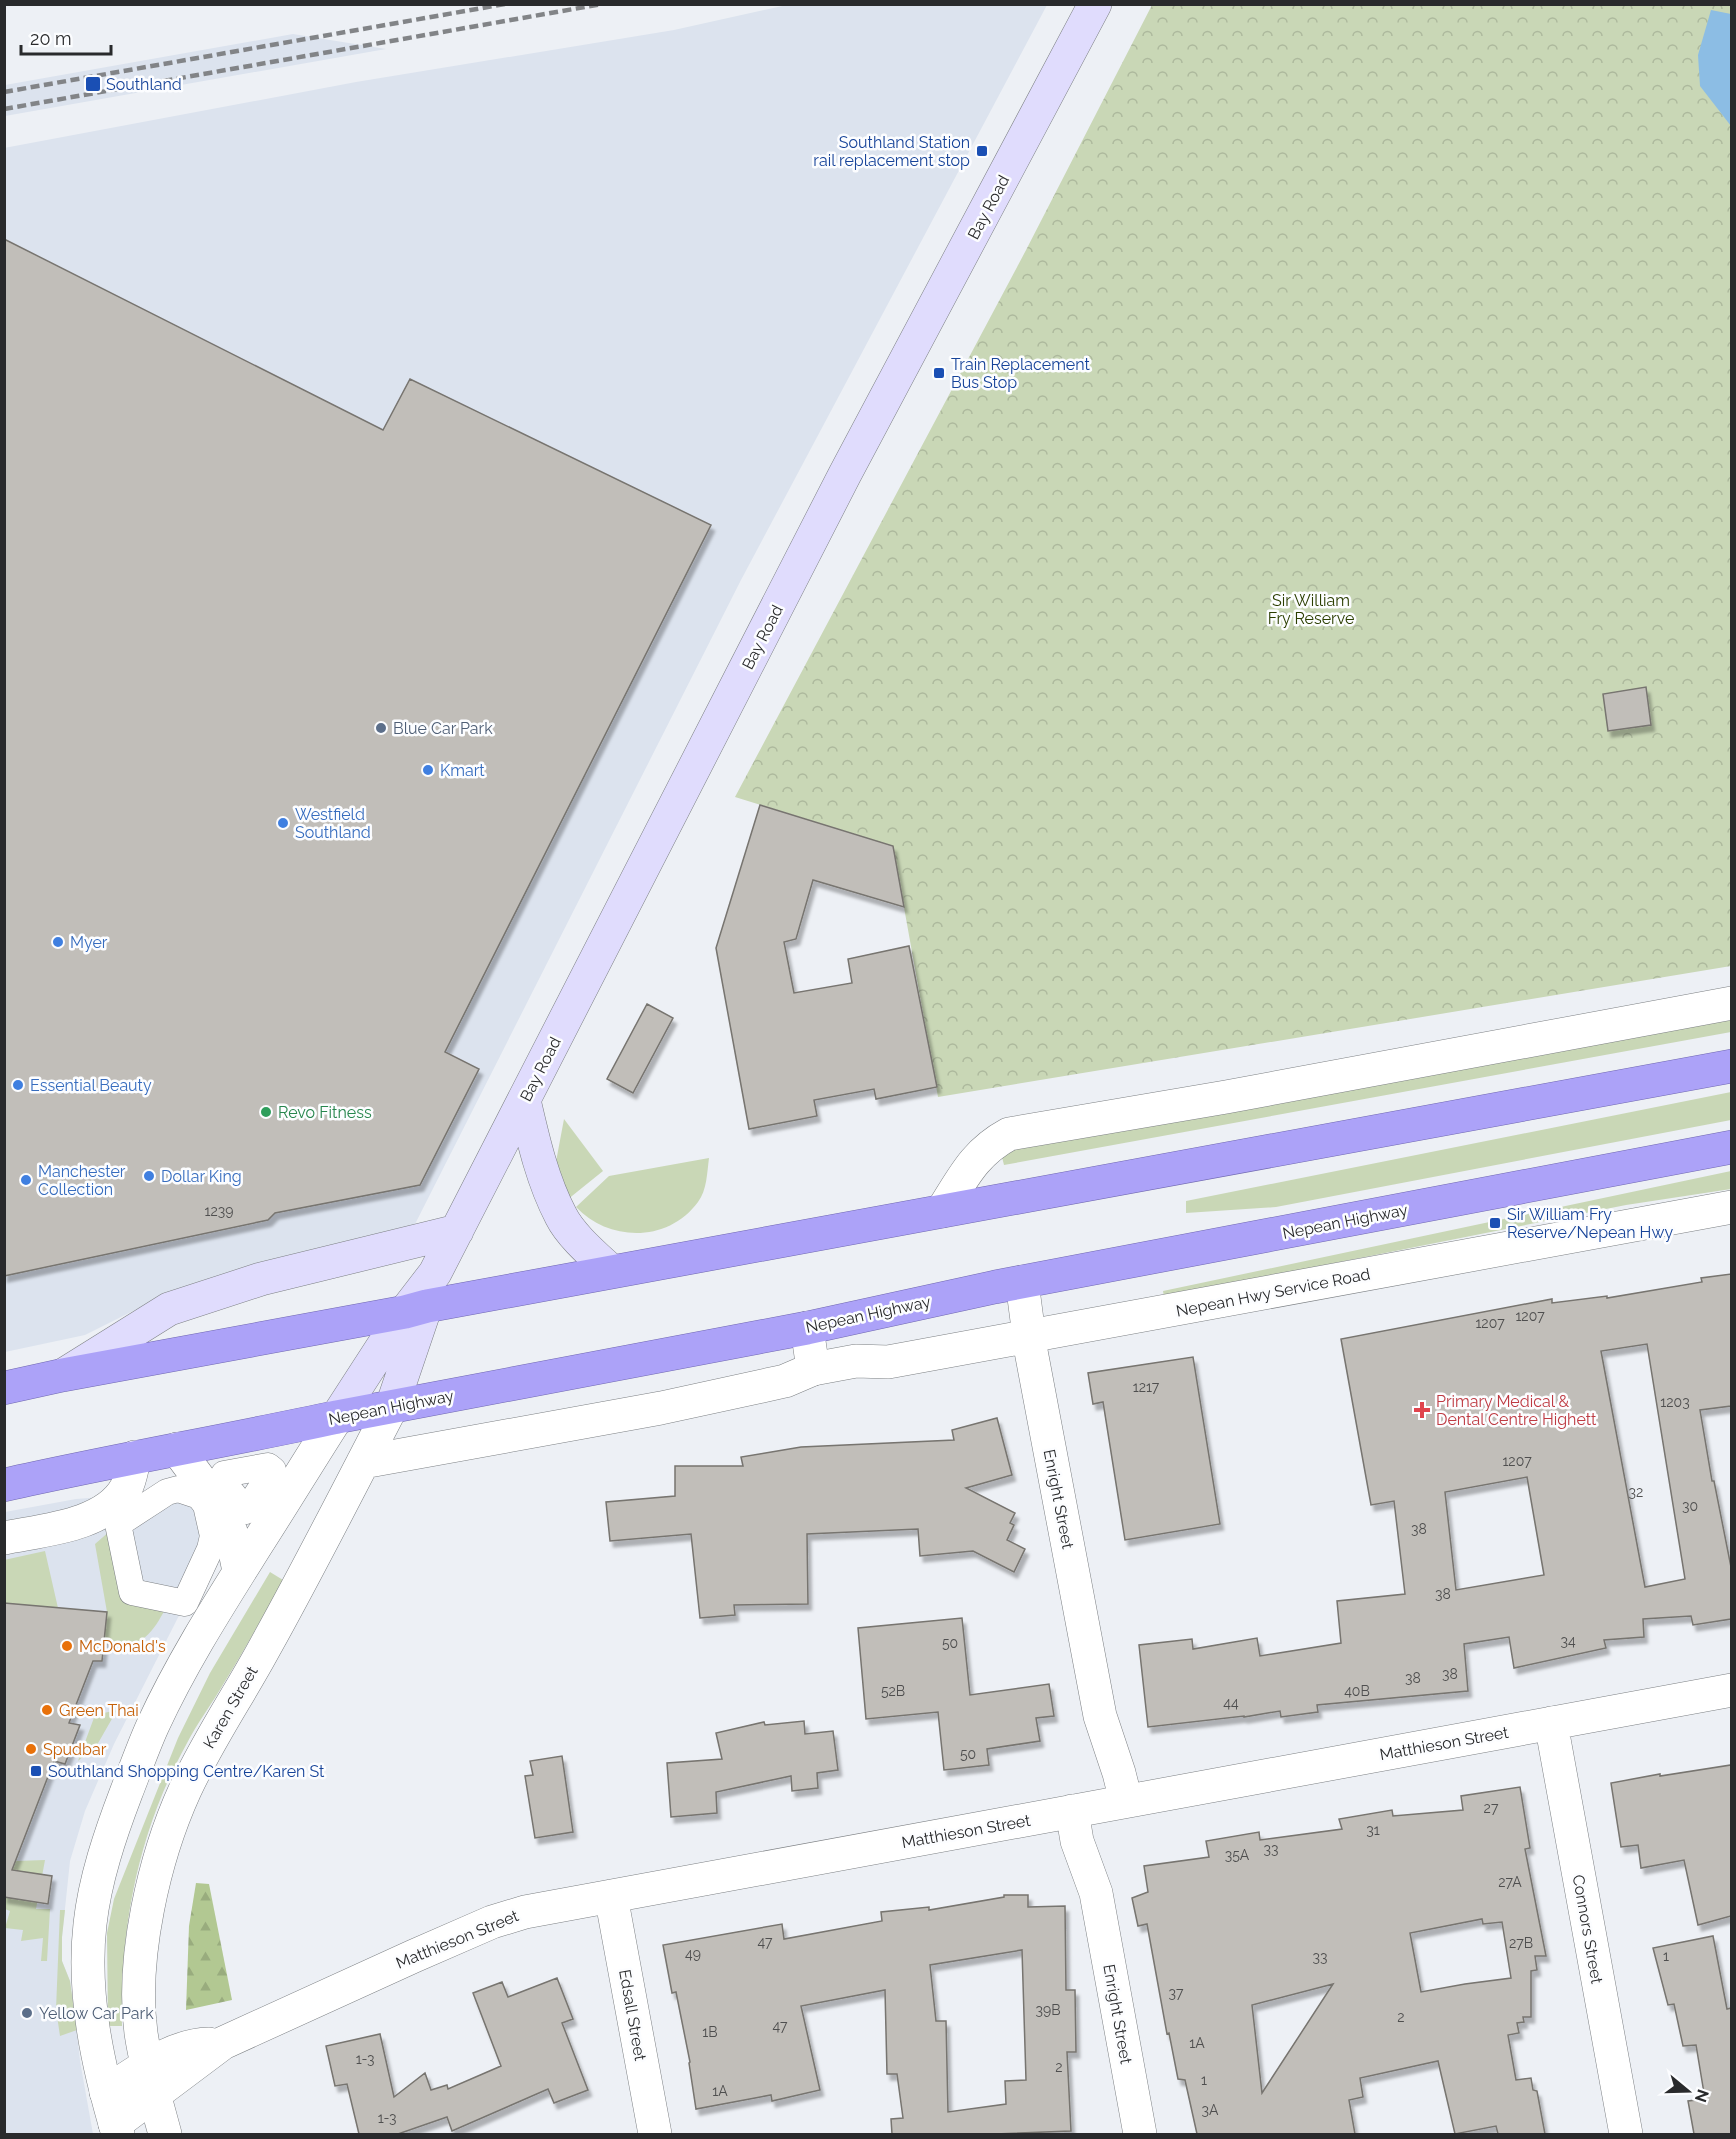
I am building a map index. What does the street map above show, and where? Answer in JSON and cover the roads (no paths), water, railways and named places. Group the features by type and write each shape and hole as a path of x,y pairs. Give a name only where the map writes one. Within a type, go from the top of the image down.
{"highway":[{"path":"4,1388 611,1271 1731,1066"},
{"name":"Nepean Highway","path":"4,1485 392,1406 807,1328 1022,1282 1731,1147"}],"main road":[{"name":"Bay Road","path":"336,1417 416,1309 845,474 1095,4"},
{"path":"524,1100 539,1161 561,1217 583,1244 611,1271"},
{"path":"63,1375 169,1309 261,1279 457,1231"},
{"name":"Karen Street","path":"392,1406 416,1309"}],"street":[{"path":"942,1211 973,1161 994,1142 1009,1134 1731,1002"},
{"name":"Nepean Hwy Service Road","path":"363,1462 661,1408 785,1381 813,1369 856,1361 888,1362 1731,1207"},
{"name":"Enright Street","path":"1022,1282 1029,1337 1100,1716 1102,1776 1098,1807 1077,1841 1096,1893 1140,2134"},
{"path":"807,1328 813,1369"},
{"name":"Karen Street","path":"165,2134 141,2032 139,1994 140,1959 153,1887 168,1832 184,1791 214,1734 264,1650 392,1406"},
{"path":"116,2129 91,2016 88,1982 90,1925 95,1894 114,1826 152,1726 178,1675 336,1417"},
{"path":"177,1449 218,1504 231,1532 239,1572"},
{"path":"4,1538 68,1525 106,1510 126,1488 135,1457"},
{"path":"178,1489 199,1496 206,1505 213,1536 210,1549 185,1603 132,1592 118,1524 167,1492 178,1489"},
{"name":"Matthieson Street","path":"116,2129 174,2051 198,2044 223,2043 492,1922 525,1912 1731,1690"},
{"name":"Connors Street","path":"1551,1723 1626,2134"},
{"name":"Edsall Street","path":"611,1896 655,2134"},
{"name":"Matthieson Street","path":"106,2092 151,2080"}],"water":[{"path":"1711,10 1731,14 1731,126 1700,86 1698,55"}],"railway":[{"path":"4,92 505,4"},
{"path":"4,109 602,4"}],"place":[{"name":"Southland","path":"93,84"},
{"name":"Southland Station rail replacement stop","path":"982,151"},
{"name":"Train Replacement Bus Stop","path":"939,373"},
{"name":"Blue Car Park","path":"381,728"},
{"name":"Kmart","path":"428,770"},
{"name":"Westfield Southland","path":"283,823"},
{"name":"Myer","path":"58,942"},
{"name":"Essential Beauty","path":"18,1085"},
{"name":"Revo Fitness","path":"266,1112"},
{"name":"Dollar King","path":"149,1176"},
{"name":"Manchester Collection","path":"26,1180"},
{"name":"Sir William Fry Reserve/Nepean Hwy","path":"1495,1223"},
{"name":"Primary Medical & Dental Centre Highett","path":"1422,1410"},
{"name":"McDonald's","path":"67,1646"},
{"name":"Green Thai","path":"47,1710"},
{"name":"Spudbar","path":"31,1749"},
{"name":"Southland Shopping Centre/Karen St","path":"36,1771"},
{"name":"Yellow Car Park","path":"27,2013"}],"park label":[{"name":"Sir William Fry Reserve","path":"1311,609"}]}
